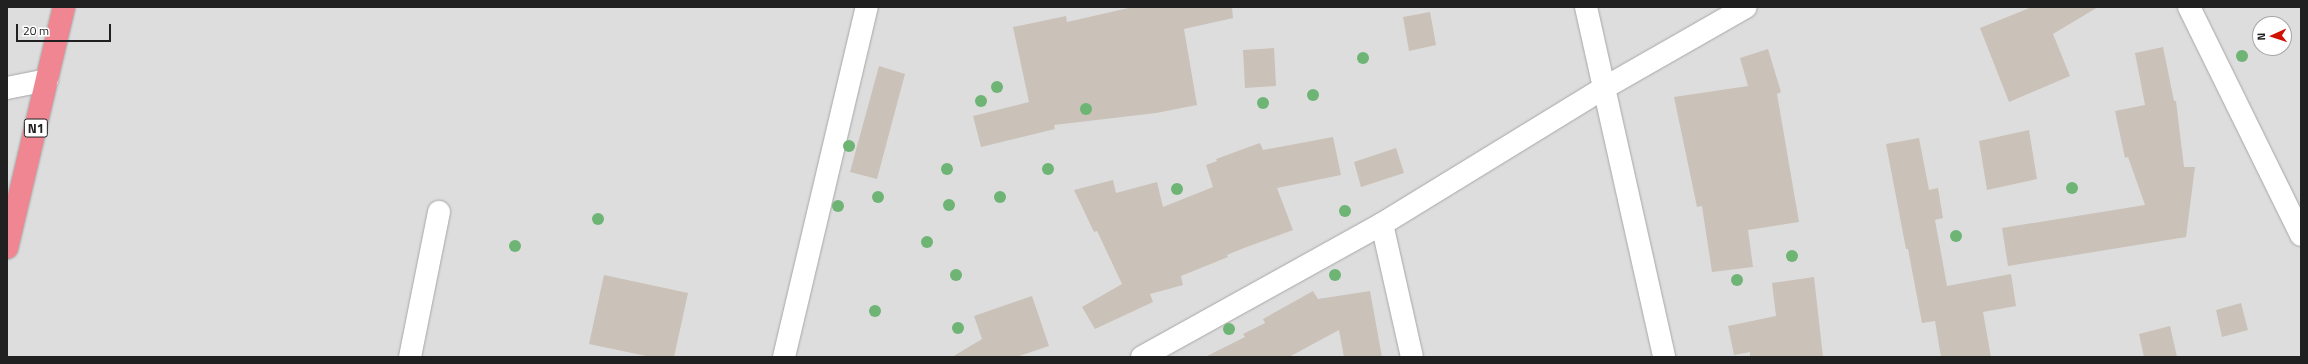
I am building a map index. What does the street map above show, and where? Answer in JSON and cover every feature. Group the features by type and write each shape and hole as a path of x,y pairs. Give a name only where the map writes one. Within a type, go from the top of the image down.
{"highway":[{"name":"N1","path":"7,248 64,7"}],"street":[{"path":"784,357 867,7"},
{"path":"1586,7 1664,357"},
{"path":"1142,357 1382,224 1604,88 1746,7"},
{"path":"2190,7 2301,235"},
{"path":"7,88 47,80"},
{"path":"410,357 439,212"},
{"path":"1382,224 1412,357"}],"shaded area":[{"path":"7,7 2301,7 2301,357 7,357"}],"building":[{"path":"1133,7 1232,7 1233,18 1184,29 1197,105 1156,113 1054,125 1055,129 981,147 973,116 1029,102 1013,27 1066,16 1067,22"},
{"path":"2032,7 2098,7 2053,34 2070,76 2009,102 1980,28"},
{"path":"1430,12 1436,45 1409,51 1403,17"},
{"path":"2163,47 2174,101 2176,101 2184,167 2195,167 2186,237 2008,266 2002,228 2145,205 2128,157 2125,158 2115,111 2145,105 2135,53"},
{"path":"1274,48 1276,86 1245,88 1243,50"},
{"path":"1768,49 1781,92 1777,94 1799,222 1748,230 1753,267 1712,272 1702,206 1697,207 1674,97 1748,86 1740,58"},
{"path":"879,66 905,74 877,179 850,172"},
{"path":"2029,130 2037,179 1987,190 1979,141"},
{"path":"1333,137 1341,175 1277,188 1293,230 1244,248 1227,255 1228,257 1181,276 1183,285 1150,294 1153,302 1095,329 1082,307 1122,284 1097,231 1094,232 1074,190 1113,180 1116,193 1157,182 1163,207 1213,187 1206,165 1217,161 1216,159 1260,143 1263,150"},
{"path":"1919,138 1929,190 1938,188 1943,218 1935,220 1947,286 2011,274 2016,306 1983,312 1991,357 1941,357 1935,321 1922,323 1886,144"},
{"path":"1396,148 1404,173 1361,187 1354,162"},
{"path":"604,275 688,293 674,357 651,357 589,344"},
{"path":"1814,277 1823,357 1750,357 1750,352 1734,355 1728,326 1776,316 1772,283"},
{"path":"1313,291 1318,299 1370,291 1382,357 1344,357 1339,330 1289,357 1205,357 1245,337 1243,334 1265,323 1263,319"},
{"path":"1032,296 1049,346 1016,357 952,357 982,339 974,316"},
{"path":"2241,303 2248,330 2222,337 2216,310"},
{"path":"2170,326 2177,357 2144,357 2139,334"}]}
